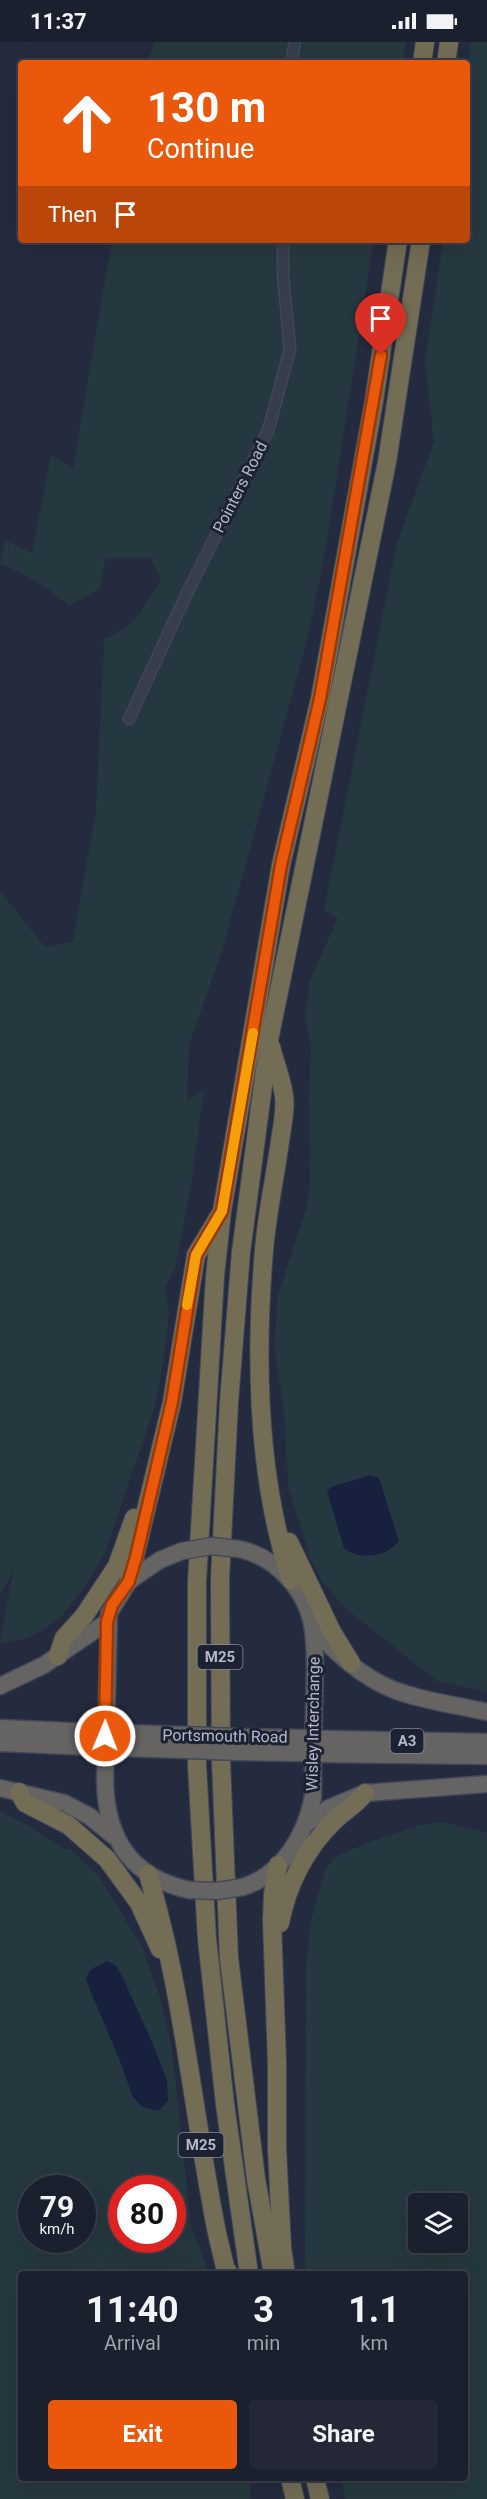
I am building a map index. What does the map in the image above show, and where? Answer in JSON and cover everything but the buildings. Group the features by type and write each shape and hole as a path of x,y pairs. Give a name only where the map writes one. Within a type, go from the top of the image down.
{"highway":[{"path":"423,60 425,42"},
{"path":"446,60 449,42"},
{"name":"M25","path":"249,2271 225,2104 207,1939 196,1708 197,1570 215,1276 222,1211 281,865 320,699 374,400 398,243"},
{"name":"M25","path":"272,2271 256,2179 229,1958 220,1761 220,1579 229,1402 241,1252 269,1040 387,462 421,243"},
{"name":"M25","path":"269,1040 284,1096 282,1129 266,1232 260,1335 265,1455 270,1497 284,1519 291,1547 322,1613 351,1664"},
{"name":"M25","path":"129,1581 172,1402 196,1255 222,1211"},
{"path":"270,1497 281,1548 291,1580"},
{"name":"M25","path":"58,1656 64,1638 84,1616 117,1566 132,1520 146,1507"},
{"name":"Wisley Interchange","path":"212,1546 239,1549 268,1562 291,1580 307,1609 313,1628 315,1664 313,1797 306,1824 290,1851 265,1876 243,1887 217,1891 189,1890 168,1883 148,1874 132,1860 115,1837 105,1803 107,1622 112,1605 129,1581 160,1560 182,1551 212,1546"},
{"path":"0,1686 58,1656 107,1622"},
{"path":"313,1628 338,1655 376,1680 404,1694 487,1712"},
{"name":"Portsmouth Road","path":"0,1728 92,1740"},
{"name":"Portsmouth Road","path":"0,1743 92,1740 301,1745 487,1756"},
{"name":"Portsmouth Road","path":"328,1746 487,1742"},
{"path":"306,1824 329,1808 365,1793 487,1784"},
{"path":"0,1788 52,1799 78,1809 115,1837"},
{"name":"M25","path":"19,1792 26,1803 68,1825 107,1859 139,1904 158,1946 171,1966"},
{"path":"273,1937 281,1922 287,1893 317,1839 336,1819 356,1806 365,1793"},
{"path":"278,1865 273,1894 276,2149 286,2271"},
{"name":"M25","path":"148,1874 159,1910 171,1966 212,2211 227,2271"},
{"path":"291,2481 295,2499"},
{"path":"316,2481 320,2499"}],"street":[{"path":"292,60 295,42"},
{"name":"Pointers Road","path":"129,719 187,593 268,431 290,349 283,275 283,243"}],"shaded area":[{"path":"155,42 406,42 403,60 148,60"},
{"path":"471,42 487,42 487,1692 437,1681 344,1607 324,1584 311,1561 288,1486 284,1409 274,1347 278,1296 307,1206 310,1183 311,1049 305,1017 310,980 338,918 324,910 397,543 434,442 425,362 443,243 470,243 469,60"},
{"path":"111,243 374,243 323,564 307,640 222,951 189,1045 187,1101 204,1089 192,1179 175,1269 165,1287 169,1313 155,1406 104,1555 84,1588 61,1617 42,1631 24,1639 0,1643 13,1571 0,1596 0,891 45,947 73,942 96,810 104,639 132,622 161,579 151,558 105,558 100,588 69,606 36,582 0,564 5,540 32,553 51,455 73,468"},
{"path":"0,1811 65,1849 70,1849 99,1876 142,1947 159,1994 171,2042 186,2175 108,2175 108,2253 186,2253 186,2179 191,2225 208,2271 18,2271 18,2481 249,2481 251,2499 0,2499"},
{"path":"443,1822 487,1833 487,2499 345,2499 342,2481 468,2481 468,2271 305,2271 306,1964 311,1921 326,1867 339,1855 420,1825"}],"water":[{"path":"371,1475 379,1478 399,1541 388,1551 365,1556 357,1555 344,1548 327,1491 331,1487"},
{"path":"107,1961 115,1965 121,1974 167,2080 168,2101 158,2111 142,2107 133,2097 86,1979 90,1970"}],"slow traffic":[{"path":"187,1305 196,1255 222,1211 253,1033"}],"route":[{"path":"105,1736 107,1622 112,1605 129,1581 136,1557 172,1402 196,1255 222,1211 281,865 320,699 381,355"}]}
